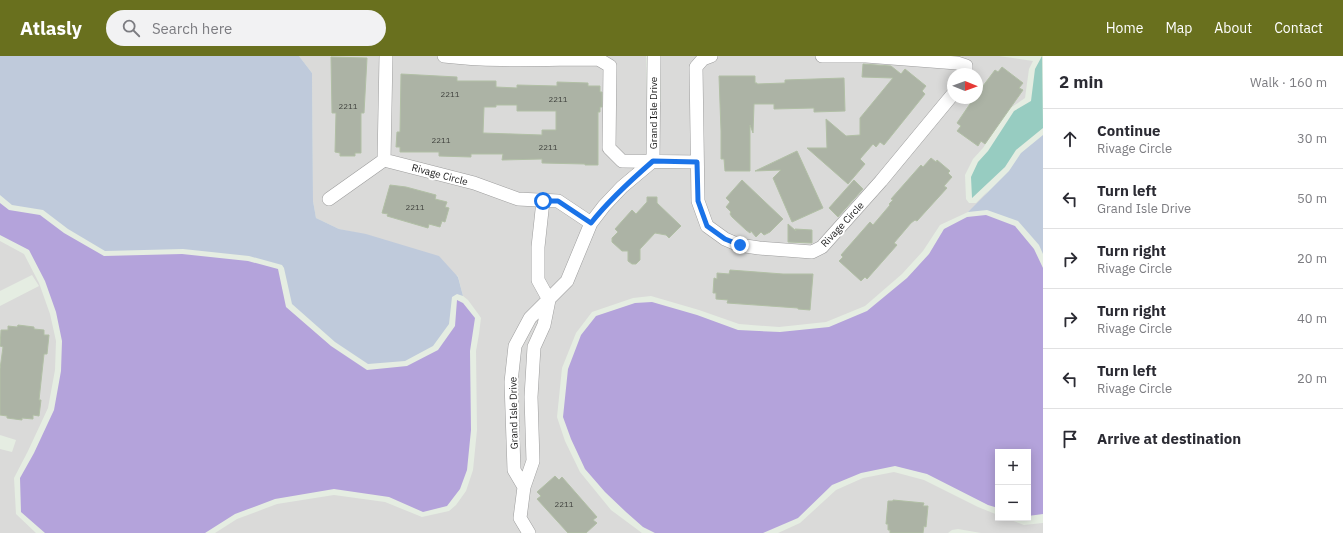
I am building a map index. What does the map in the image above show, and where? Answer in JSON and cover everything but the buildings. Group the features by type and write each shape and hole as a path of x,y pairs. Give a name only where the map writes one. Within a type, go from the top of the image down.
{"street":[{"path":"329,199 384,160 386,56"},
{"path":"444,56 466,59 494,60 598,59 610,66 609,148 622,161 697,162"},
{"name":"Grand Isle Drive","path":"524,487 514,470 511,382 515,346 530,318 567,281 591,223 604,206 622,188 653,161 654,56"},
{"name":"Rivage Circle","path":"711,56 703,59 696,67 698,201 707,226 725,239 740,245 812,252 822,247 881,181 947,101"},
{"path":"822,56 866,56 957,63 966,66 966,68"},
{"name":"Rivage Circle","path":"384,160 474,183 518,199 558,201 591,223"},
{"path":"543,201 538,247 538,280 549,300"},
{"name":"Grand Isle Drive","path":"529,533 520,518 524,487 533,461 531,401 534,347 544,325 549,300"},
{"path":"511,401 531,401"}],"shaded area":[{"path":"0,56 299,56 312,73 313,201 316,218 339,229 366,234 439,256 458,277 463,296 457,294 452,297 449,324 433,346 405,361 368,364 335,342 292,304 282,265 249,256 183,249 105,251 68,229 43,210 12,205 0,195"},
{"path":"299,56 646,56 647,102 661,102 661,56 999,56 1033,61 1029,69 1025,98 1009,109 983,148 973,159 965,175 966,199 969,203 976,203 988,191 980,202 968,212 940,225 923,251 902,274 865,306 826,322 779,327 739,324 699,310 651,296 633,298 592,312 576,333 562,368 557,417 565,441 580,472 611,510 642,533 215,533 237,519 277,504 334,495 385,502 422,517 449,511 456,505 466,491 473,470 477,430 476,351 481,318 468,300 463,296 458,276 366,235 339,229 316,218 313,201 312,73"},
{"path":"1042,56 1043,128 1016,150 1005,167 972,198 971,177 978,162 988,151 1014,111 1031,101 1035,69"},
{"path":"1043,135 1043,254 1039,245 1018,221 987,210 968,212 1009,171 1021,153"},
{"path":"0,203 9,210 40,215 64,233 104,256 182,254 248,261 278,269 286,307 331,346 367,370 407,366 438,350 455,326 457,300 463,303 475,318 470,351 471,430 467,470 460,489 447,506 423,512 389,497 334,489 275,499 235,514 205,533 45,533 21,512 20,478 34,453 54,410 61,371 62,341 56,312 45,281 29,250 0,235"},
{"path":"986,215 1015,226 1034,249 1043,268 1043,514 1031,516 1031,449 995,449 995,507 927,474 895,466 861,473 832,485 798,518 763,533 655,533 643,527 626,512 605,492 585,469 571,439 563,417 568,369 581,335 596,316 635,303 652,302 697,315 738,330 780,332 829,327 867,311 907,278 929,254 944,229 967,217"},
{"path":"0,241 24,254 39,283 50,314 56,341 55,370 48,408 14,478 16,514 36,533 0,533 0,449 12,452 16,440 0,435 0,306 39,286 32,275 0,291"},
{"path":"894,472 924,480 995,514 995,521 1014,521 1024,525 1043,523 1043,533 981,533 958,529 952,530 948,533 778,533 800,523 836,490 863,478"}],"route":[{"path":"543,201 558,201 591,223 604,206 653,161 697,162 698,201 707,226 725,239 740,245"}]}
